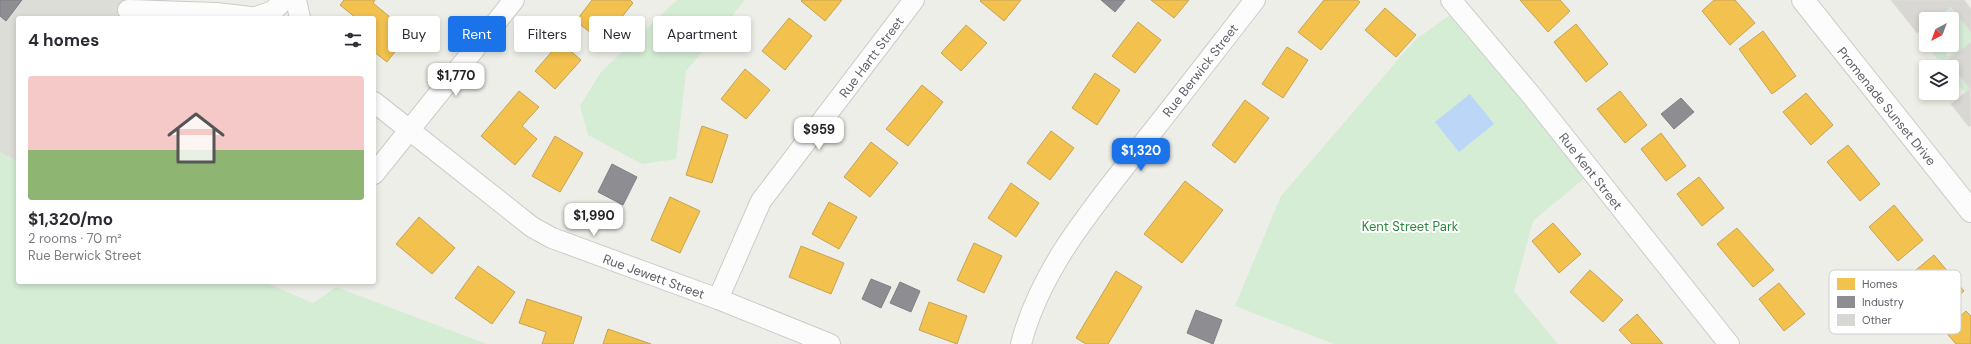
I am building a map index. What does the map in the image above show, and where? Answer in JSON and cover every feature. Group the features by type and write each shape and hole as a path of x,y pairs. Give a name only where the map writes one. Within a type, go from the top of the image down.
{"street":[{"path":"260,16 273,11 284,0"},
{"path":"296,0 300,16"},
{"path":"376,171 514,0"},
{"name":"Rue Hartt Street","path":"718,299 761,201 914,0"},
{"name":"Rue Berwick Street","path":"1021,344 1027,322 1046,278 1087,216 1255,0"},
{"name":"Rue Kent Street","path":"1451,0 1531,95 1729,344"},
{"name":"Promenade Sunset Drive","path":"1802,0 1971,211"},
{"path":"128,10 216,13 248,16"},
{"name":"Rue Jewett Street","path":"376,104 532,227 546,235 718,299 830,344"}],"shaded area":[{"path":"0,0 166,0 169,16 16,16 16,161 0,152"}],"green space":[{"path":"677,0 745,0 732,16 660,16"},
{"path":"1951,7 1955,12 1945,12"},
{"name":"Kent Street Park","path":"1460,8 1592,172 1533,221 1514,291 1558,344 1334,344 1235,306 1281,196 1415,40"},
{"path":"1959,17 1971,32 1971,42 1959,52"},
{"path":"653,23 653,52 702,52 686,71 676,159 642,164 588,135 580,106 601,72 622,52 645,52 645,30"},
{"path":"1932,52 1946,52 1946,55 1950,56 1953,52 1958,52 1948,60 1938,60"},
{"path":"1959,76 1970,89 1965,93 1959,86"},
{"path":"0,152 16,161 16,284 269,284 313,303 336,287 487,344 0,344"}],"water":[{"path":"1470,94 1494,124 1459,152 1435,122"}],"building: Homes":[{"path":"344,0 375,0 373,3 389,16 388,52 395,52 387,62 376,54 376,16 354,16 340,5"},
{"path":"592,0 630,0 633,3 623,16 589,16 589,32 581,25 580,16"},
{"path":"842,0 825,21 801,1"},
{"path":"1021,0 1004,21 980,1"},
{"path":"1151,0 1189,0 1174,18"},
{"path":"1324,0 1357,0 1360,2 1321,50 1298,32"},
{"path":"1520,0 1560,0 1570,11 1548,32"},
{"path":"1714,0 1735,0 1755,23 1730,45 1702,11"},
{"path":"1385,8 1416,35 1396,57 1365,30"},
{"path":"789,18 812,36 785,70 762,51"},
{"path":"1138,22 1161,40 1135,73 1112,56"},
{"path":"1576,24 1608,64 1586,82 1554,42"},
{"path":"966,25 987,43 961,71 941,53"},
{"path":"1763,31 1796,76 1772,94 1739,49"},
{"path":"1287,47 1308,60 1283,98 1262,84"},
{"path":"551,52 572,52 581,60 555,89 535,71"},
{"path":"745,69 770,90 746,119 721,99"},
{"path":"1095,73 1120,90 1097,125 1072,108"},
{"path":"922,85 943,102 908,146 886,129"},
{"path":"519,91 539,107 522,126 537,139 515,165 481,136"},
{"path":"1620,91 1647,125 1625,143 1597,109"},
{"path":"1806,93 1833,125 1811,145 1783,112"},
{"path":"1245,100 1269,118 1235,163 1212,145"},
{"path":"702,126 728,135 712,183 686,175"},
{"path":"1051,131 1074,148 1050,180 1027,163"},
{"path":"1661,133 1686,166 1666,181 1641,149"},
{"path":"555,136 583,153 560,192 532,176"},
{"path":"871,142 898,163 870,197 844,177"},
{"path":"1848,145 1880,184 1860,201 1827,162"},
{"path":"1699,177 1724,208 1702,226 1677,194"},
{"path":"1185,181 1223,210 1182,263 1144,234"},
{"path":"1011,183 1039,203 1016,237 988,218"},
{"path":"670,197 700,211 680,253 651,240"},
{"path":"829,202 857,217 839,249 812,234"},
{"path":"1894,205 1923,240 1898,261 1869,227"},
{"path":"419,217 455,248 432,274 396,244"},
{"path":"1553,223 1581,254 1559,273 1532,241"},
{"path":"1737,228 1774,270 1753,287 1717,244"},
{"path":"974,243 1002,256 984,293 957,280"},
{"path":"801,246 844,263 831,294 789,277"},
{"path":"1934,255 1946,270 1916,270"},
{"path":"478,266 515,292 492,324 455,298"},
{"path":"1590,270 1623,300 1603,322 1570,292"},
{"path":"1116,271 1142,287 1108,344 1086,344 1076,338"},
{"path":"1779,283 1805,314 1784,331 1759,299"},
{"path":"527,299 582,317 573,344 542,344 546,332 519,323"},
{"path":"929,302 967,316 957,344 919,330"},
{"path":"1966,311 1971,316 1971,344 1956,344 1947,334 1961,334 1961,315"},
{"path":"1637,314 1663,344 1632,344 1619,330"},
{"path":"608,329 651,344 603,344"}],"building: Industry":[{"path":"0,0 22,0 6,21 0,16"},
{"path":"1101,0 1125,0 1115,12"},
{"path":"1681,98 1694,112 1674,129 1661,114"},
{"path":"612,164 637,177 623,205 598,192"},
{"path":"871,279 891,287 881,308 862,299"},
{"path":"900,282 920,291 911,312 890,303"},
{"path":"1196,310 1222,320 1213,344 1187,333"}],"building: Other":[{"path":"1891,0 1964,0 1971,9 1971,32 1959,17 1959,12 1955,12 1951,7 1944,12 1919,12 1919,31 1917,33"},
{"path":"1971,42 1971,90 1959,76 1959,60 1948,60"},
{"path":"1970,89 1971,125 1969,127 1951,104 1956,100 1959,100 1959,98"}]}
